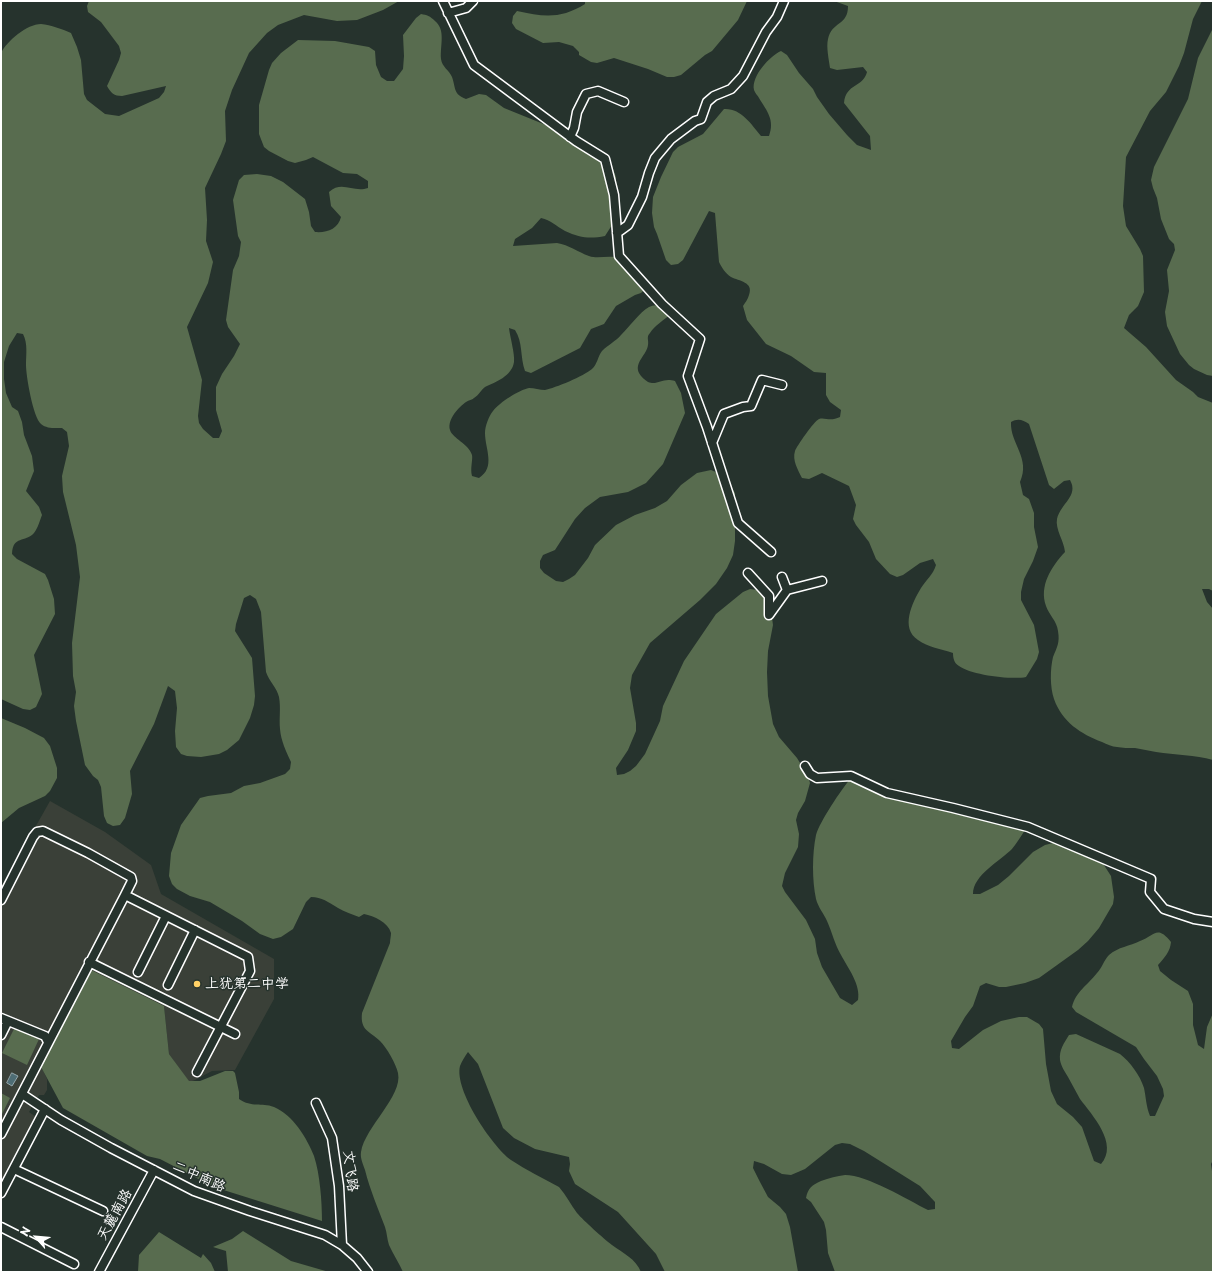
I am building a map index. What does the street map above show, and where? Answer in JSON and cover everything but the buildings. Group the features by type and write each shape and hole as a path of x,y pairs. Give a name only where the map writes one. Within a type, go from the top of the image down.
{"street":[{"path":"443,1 474,65 570,137 605,159 614,195 620,256 662,304 700,339 688,376 738,523 771,552"},
{"path":"448,13 466,8 473,1"},
{"path":"617,233 628,225 642,197 649,173 656,158 671,140 695,121 701,119 707,102 714,96 731,89 743,76 766,32 777,17 784,1"},
{"path":"570,137 574,128 577,112 586,94 598,91 624,102"},
{"path":"712,443 724,414 743,407 751,406 762,380 782,385"},
{"path":"748,573 769,596 769,615 787,590 822,581"},
{"path":"782,577 787,590"},
{"path":"805,766 810,774 817,778 851,776 887,794 953,808 1028,827 1151,879 1150,892 1164,909 1194,919 1213,922"},
{"path":"1,900 33,837 37,832 43,831 131,877 132,880 22,1094 2,1129"},
{"path":"125,895 248,957 250,971 197,1072"},
{"path":"138,972 166,916"},
{"path":"168,985 195,930"},
{"path":"89,962 234,1034"},
{"path":"1,1036 5,1020 46,1036 48,1042"},
{"name":"二中南路","path":"22,1094 111,1148 194,1191 325,1235 342,1245 357,1258 368,1272"},
{"name":"文飞路","path":"316,1103 332,1138 339,1186 342,1245"},
{"path":"1,1193 45,1109"},
{"path":"14,1169 103,1211"},
{"name":"天麓南路","path":"99,1272 154,1170"},
{"path":"1,1227 74,1264"}],"shaded area":[{"name":"上犹第二中学","path":"50,801 105,832 151,865 161,894 274,959 274,999 235,1070 212,1071 189,1082 169,1054 164,1006 41,1065 47,1079 47,1090 44,1095 39,1095 29,1112 36,1117 1,1183 1,888"}],"green space":[{"path":"89,1 399,1 383,10 357,20 337,21 304,15 278,25 267,33 249,53 232,90 225,111 226,141 205,188 207,220 206,241 213,262 208,283 187,327 202,380 198,416 199,423 213,438 219,438 222,431 216,410 216,387 240,344 228,327 226,320 233,270 239,256 241,242 238,236 233,200 239,180 244,175 257,174 271,176 283,182 305,199 311,226 315,232 328,231 335,227 340,221 341,217 331,206 329,192 338,187 357,189 368,188 368,181 357,174 343,173 313,157 295,163 288,161 264,147 259,134 259,105 269,70 272,63 281,53 298,40 335,41 369,47 375,51 376,65 381,77 387,81 394,81 403,69 403,35 416,18 421,14 427,15 435,21 440,29 442,38 441,59 452,77 459,95 466,99 479,94 486,95 504,108 578,138 602,153 611,164 616,177 616,205 612,225 605,236 590,238 575,235 565,231 548,220 541,218 532,228 515,239 513,246 557,243 566,245 592,257 618,258 632,267 648,282 646,288 641,293 616,306 604,324 591,329 580,348 531,373 525,371 518,335 515,330 509,328 514,359 513,367 507,375 485,387 476,397 460,407 450,422 450,430 454,436 470,451 472,455 472,476 479,478 487,469 488,463 485,439 486,424 492,413 500,404 525,389 550,389 588,372 595,365 602,351 619,337 638,316 649,307 664,304 671,314 657,325 649,334 647,349 638,365 639,373 648,382 655,383 667,380 675,381 681,393 685,413 663,464 646,483 628,492 600,497 585,508 575,519 555,550 543,555 540,561 540,568 544,573 556,581 563,582 569,579 575,575 588,558 595,545 616,525 635,515 655,508 667,501 681,485 697,473 711,470 724,476 735,493 735,541 733,555 727,568 716,584 700,600 650,643 632,675 630,688 636,731 628,750 616,768 617,775 630,771 645,754 660,721 663,706 684,661 716,614 743,592 750,589 765,591 769,596 773,625 768,651 767,672 768,696 773,724 779,737 797,758 808,776 810,783 805,801 796,820 799,834 798,847 785,873 782,886 806,920 815,939 817,953 822,967 840,998 852,1005 858,1000 858,988 835,943 827,921 817,902 813,876 813,859 818,829 831,806 851,778 915,802 965,806 1008,819 1025,830 1012,849 988,869 977,881 973,894 980,894 998,885 1033,852 1045,845 1053,843 1066,844 1100,859 1111,876 1114,897 1113,904 1099,928 1078,950 1039,978 1006,987 999,987 986,983 980,986 973,1006 951,1041 952,1048 959,1049 983,1030 1001,1021 1019,1017 1027,1017 1039,1024 1043,1029 1046,1064 1051,1091 1057,1104 1073,1117 1082,1127 1094,1161 1101,1164 1106,1156 1107,1148 1102,1130 1080,1099 1063,1069 1061,1062 1061,1050 1069,1035 1076,1034 1120,1054 1127,1061 1134,1069 1142,1083 1150,1116 1155,1116 1164,1096 1163,1089 1157,1076 1136,1047 1076,1012 1072,1007 1076,997 1099,971 1107,957 1113,952 1159,932 1166,937 1171,942 1170,949 1158,965 1160,971 1188,991 1193,1004 1193,1025 1198,1045 1204,1049 1207,1027 1213,1013 1213,1160 1211,1164 1213,1171 1213,1272 835,1272 828,1253 824,1222 811,1202 806,1198 809,1189 815,1184 839,1176 854,1176 876,1183 928,1210 935,1209 935,1202 920,1186 864,1151 850,1144 842,1143 835,1145 805,1169 791,1175 782,1174 764,1164 754,1161 753,1168 768,1197 786,1214 790,1227 798,1272 665,1272 656,1254 618,1212 575,1184 569,1171 569,1157 535,1149 514,1138 503,1128 478,1064 468,1052 460,1066 460,1076 463,1089 468,1103 476,1117 494,1143 511,1160 559,1187 577,1213 608,1242 633,1260 641,1272 403,1272 389,1245 385,1227 369,1185 361,1154 364,1142 369,1132 390,1102 398,1082 398,1073 391,1056 380,1041 366,1030 362,1019 362,1013 390,943 391,933 389,929 384,923 372,916 364,914 359,917 322,899 311,897 306,902 293,929 281,937 273,939 260,934 242,921 210,902 190,896 177,889 172,884 169,876 171,853 181,825 200,798 231,793 244,786 260,783 285,774 290,769 291,762 284,746 281,733 279,697 266,672 261,612 256,599 250,595 244,598 235,631 252,658 255,696 250,718 239,740 227,750 219,754 201,757 181,754 176,747 175,731 177,708 175,691 168,686 154,724 130,771 132,794 125,818 120,825 113,826 107,823 104,816 101,787 98,780 85,765 74,706 76,692 73,676 72,643 80,577 76,545 63,492 62,476 69,446 67,432 62,428 46,427 38,420 30,396 27,378 26,342 23,334 17,333 9,346 4,362 4,379 6,393 12,407 18,411 22,422 24,435 32,456 34,471 26,491 39,507 42,515 34,533 31,536 17,542 13,548 12,554 17,559 45,574 54,599 55,614 34,655 42,694 36,707 30,710 23,709 1,699 1,53 8,43 18,34 36,25 49,25 71,33 81,60 84,94 87,100 105,114 119,116 159,98 164,92 166,86 122,96 115,95 111,92 107,86 121,53 119,46 101,22 88,12 87,6"},
{"path":"585,1 747,1 738,20 712,51 681,75 674,77 667,77 614,58 597,63 591,62 579,55 579,52 573,46 559,42 543,43 516,29 512,23 513,16 517,11 536,15 560,14 576,9 585,4"},
{"path":"834,1 1202,1 1193,19 1179,66 1166,92 1150,111 1126,157 1123,206 1126,226 1143,256 1144,292 1138,306 1129,315 1124,328 1146,347 1176,380 1198,397 1213,403 1213,591 1209,589 1202,589 1207,602 1213,609 1213,760 1135,748 1111,746 1094,739 1073,726 1067,721 1057,707 1051,684 1051,673 1053,657 1057,648 1059,635 1056,624 1046,606 1044,591 1045,584 1051,570 1065,552 1057,527 1057,519 1059,513 1071,495 1072,486 1070,480 1064,481 1054,489 1049,485 1029,424 1020,420 1011,422 1014,437 1022,458 1023,473 1020,482 1023,495 1029,499 1034,513 1034,527 1038,547 1024,579 1021,600 1034,625 1039,652 1037,659 1026,677 1011,678 992,676 973,672 959,666 954,659 953,653 926,644 918,640 913,635 910,629 909,615 921,588 935,569 936,565 933,559 920,563 903,575 897,577 890,574 876,559 869,542 853,519 856,505 849,486 822,473 809,479 802,478 795,461 794,454 796,448 813,424 819,419 833,419 840,417 841,410 830,402 826,395 826,373 814,372 791,356 766,344 747,320 743,306 749,296 749,287 745,283 731,277 719,262 715,213 709,211 683,260 678,264 671,265 666,260 654,227 652,213 653,197 673,152 678,147 703,134 724,109 730,109 741,114 761,136 769,136 771,130 771,120 754,91 754,85 755,79 762,67 772,57 781,51 787,55 799,73 813,89 829,114 847,135 857,145 871,150 870,136 844,103 848,92 862,81 867,72 863,67 837,70 830,68 827,42 830,33 845,17 848,6"},
{"path":"1213,28 1213,376 1207,375 1189,365 1180,354 1167,326 1165,312 1169,291 1167,270 1175,250 1174,244 1169,239 1161,219 1157,198 1151,180 1154,167 1188,99 1198,58"},
{"path":"1,718 44,738 50,746 57,768 57,778 50,791 45,796 19,808 1,823"},
{"path":"89,969 164,1006 169,1054 189,1081 200,1081 225,1071 233,1071 235,1073 239,1099 252,1104 274,1107 293,1121 303,1135 314,1156 318,1171 322,1205 322,1221 214,1187 160,1159 147,1156 63,1108 40,1065"},
{"path":"15,1027 39,1039 27,1065 2,1053"},
{"path":"1,1093 10,1098 1,1116"},
{"path":"243,1231 291,1261 329,1272 228,1272 226,1251 213,1247 232,1239"},
{"path":"159,1232 201,1258 203,1254 211,1263 215,1272 138,1272 139,1255"}],"water":[{"path":"12,1073 18,1076 12,1086 7,1083"}],"place":[{"name":"上犹第二中学","path":"197,984"}]}
